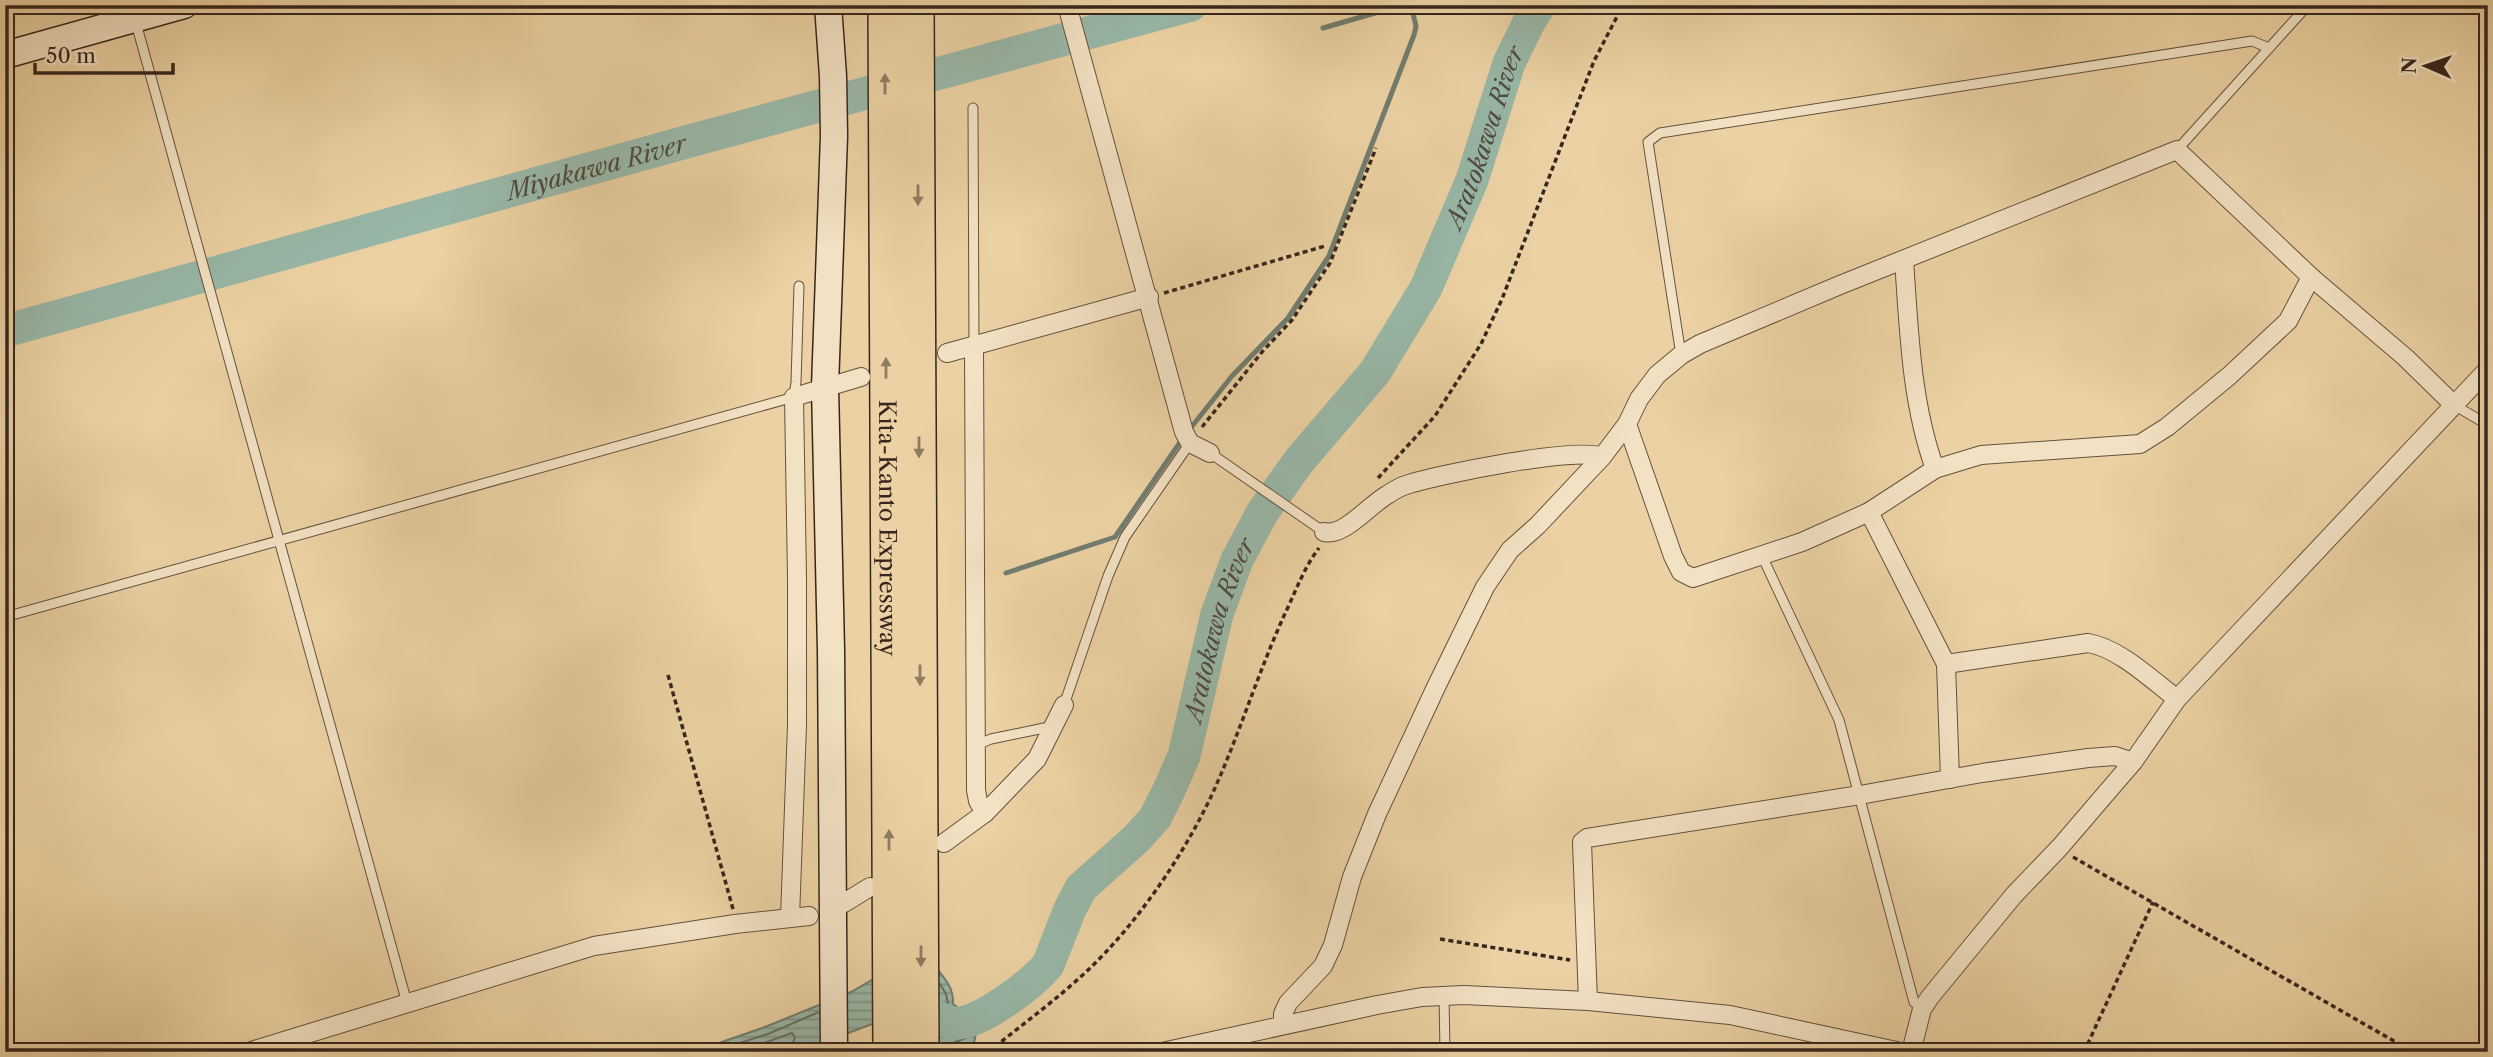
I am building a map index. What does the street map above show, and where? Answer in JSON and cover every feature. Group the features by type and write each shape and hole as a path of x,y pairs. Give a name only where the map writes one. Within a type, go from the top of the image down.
{"highway":[{"name":"Kita-Kanto Expressway","path":"918,19 922,1052"},
{"name":"Kita-Kanto Expressway","path":"885,20 880,898 890,1052"}],"street":[{"path":"5,55 133,12 184,5"},
{"path":"828,5 834,136 825,387 831,650 834,1052"},
{"path":"1067,6 1181,420 1190,443 1210,453"},
{"path":"1283,1025 1283,1014 1288,1003 1323,966 1333,945 1352,877 1377,814 1486,587 1510,550 1538,525 1602,457 1627,424 1639,398 1657,375 1681,355 1712,338 2177,150 2454,405"},
{"path":"1904,260 1912,368 1922,422 1935,469"},
{"path":"1627,424 1673,556 1681,572 1693,578 1801,542 1870,512 1935,469 1981,455 2140,444 2167,427 2229,376 2288,321 2311,276"},
{"path":"947,353 1149,297"},
{"path":"974,346 976,790 978,801 985,813"},
{"path":"1911,1052 1922,1009 2014,895 2060,847 2133,762 2177,699 2488,369"},
{"path":"790,918 797,725 794,397 861,377"},
{"path":"1324,532 1336,532 1383,496 1403,486 1430,478 1555,456 1594,453 1602,457"},
{"path":"1870,512 1946,664 1950,779"},
{"path":"1946,664 2088,643 2112,651 2177,699"},
{"path":"944,843 985,813 1037,759 1063,705"},
{"path":"1588,1000 1582,842 1587,838 2101,757 2115,756 2133,762"},
{"path":"844,903 880,898"},
{"path":"248,1052 594,946 735,924 809,916"},
{"path":"1162,1052 1388,1003 1444,996 1588,1000 1730,1015 1900,1052"}],"lane":[{"path":"2177,150 2308,5"},
{"path":"133,12 407,1003"},
{"path":"1681,355 1648,142 1660,133 2252,41 2269,48"},
{"path":"973,108 974,346"},
{"path":"5,617 794,397 799,286"},
{"path":"2454,405 2488,425"},
{"path":"1063,705 1108,576 1125,537 1190,443"},
{"path":"1210,453 1324,532"},
{"path":"1762,556 1839,720 1913,1000 1922,1009"},
{"path":"976,745 1032,730 1053,729"},
{"path":"1444,996 1444,1052"}],"path":[{"path":"1190,443 1262,352 1292,320 1330,263 1376,148"},
{"path":"1149,297 1325,246"},
{"path":"668,675 733,905 735,924"},
{"path":"2060,847 2077,860 2413,1052"},
{"path":"2084,1052 2153,902"},
{"path":"1440,939 1587,962"},
{"path":"1002,1041 1010,1052"}],"water":[{"path":"934,965 950,988 953,1004 962,1011 976,1012 979,1019 974,1043 951,1052 938,1052 872,1024 798,1052 693,1052 765,1027 851,992 877,977"}],"waterway":[{"name":"Miyakawa River","path":"5,331 1191,5"},
{"path":"1323,28 1403,5"},
{"path":"1189,430 1232,376 1288,318 1329,256 1414,35 1416,26 1411,5"},
{"name":"Aratokawa River","path":"937,1017 953,1023 976,1018 1004,1002 1041,973 1048,965 1081,888 1136,839 1155,818 1184,756 1217,614 1237,560 1262,513 1299,461 1375,372 1426,288 1472,180 1509,63 1540,5"},
{"path":"1006,573 1115,537 1183,438"}]}
